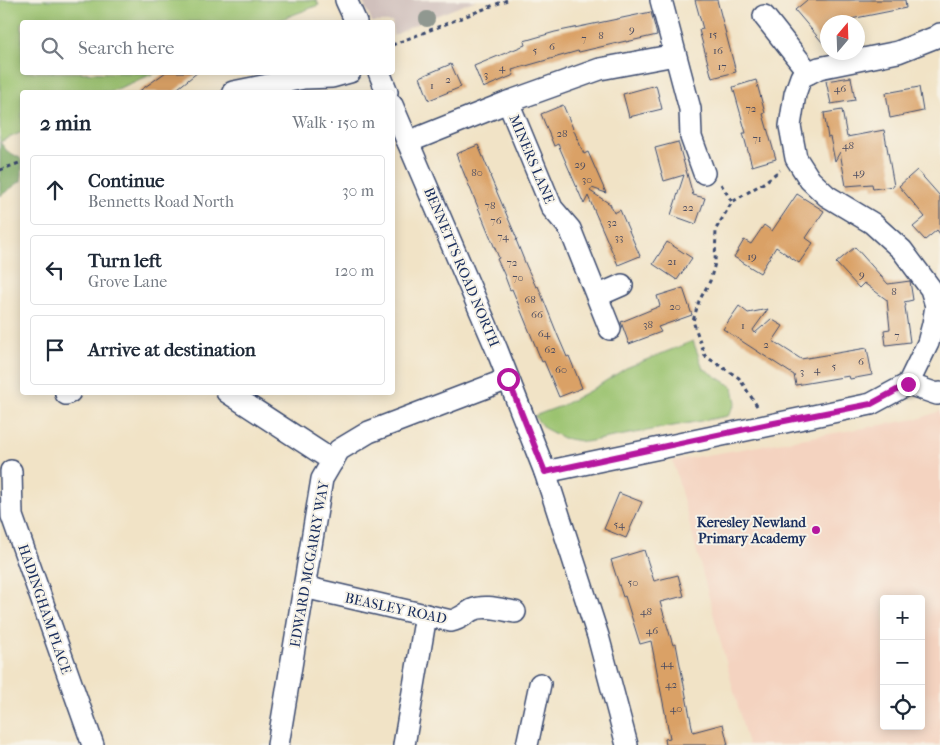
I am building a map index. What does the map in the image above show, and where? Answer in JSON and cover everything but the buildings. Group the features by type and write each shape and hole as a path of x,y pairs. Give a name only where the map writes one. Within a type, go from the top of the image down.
{"street":[{"path":"346,0 355,20"},
{"path":"661,0 690,109 691,138 704,173"},
{"path":"764,16 809,73"},
{"path":"545,472 871,404 908,384 928,343 934,324 938,306 931,289 902,250 872,223 827,196 810,180 796,158 790,126 794,94 802,77 819,68 898,52 940,34"},
{"name":"MINERS LANE","path":"408,142 508,102 600,69 675,55"},
{"path":"380,75 386,90"},
{"path":"253,90 339,81"},
{"name":"MINERS LANE","path":"508,102 552,208 570,229 610,329"},
{"name":"BENNETTS ROAD NORTH","path":"395,112 508,379 545,472 598,636 627,745"},
{"path":"597,296 622,285"},
{"name":"EDWARD MCGARRY WAY","path":"278,745 322,479 339,450 369,432 508,379"},
{"path":"908,384 937,394 940,393"},
{"path":"232,395 333,461"},
{"name":"HADINGHAM PLACE","path":"11,471 12,516 93,745"},
{"name":"BEASLEY ROAD","path":"304,587 451,621 480,608 489,607 515,612"},
{"path":"404,745 426,615"},
{"path":"527,745 540,684"}],"path":[{"path":"395,44 507,0"},
{"path":"769,424 739,378 705,356 693,321 699,301 710,281 715,263 716,228 732,202 765,182 796,158"},
{"path":"0,170 20,163"}],"shaded area":[{"path":"362,0 476,0 423,21 395,35 395,20 371,20"},
{"name":"Keresley Newland Primary Academy","path":"940,411 940,745 748,745 673,461 921,418"}],"green space":[{"path":"0,0 316,0 319,5 279,20 20,20 20,75 150,75 115,90 20,90 20,133 0,142"},
{"path":"0,142 7,151 20,158 20,182 0,196"},
{"path":"693,341 703,368 733,387 736,403 728,416 586,442 563,438 544,428 534,416 561,406 626,368"}],"place":[{"name":"Keresley Newland Primary Academy","path":"816,530"}],"route":[{"path":"508,379 545,472 871,404 908,384"}]}
